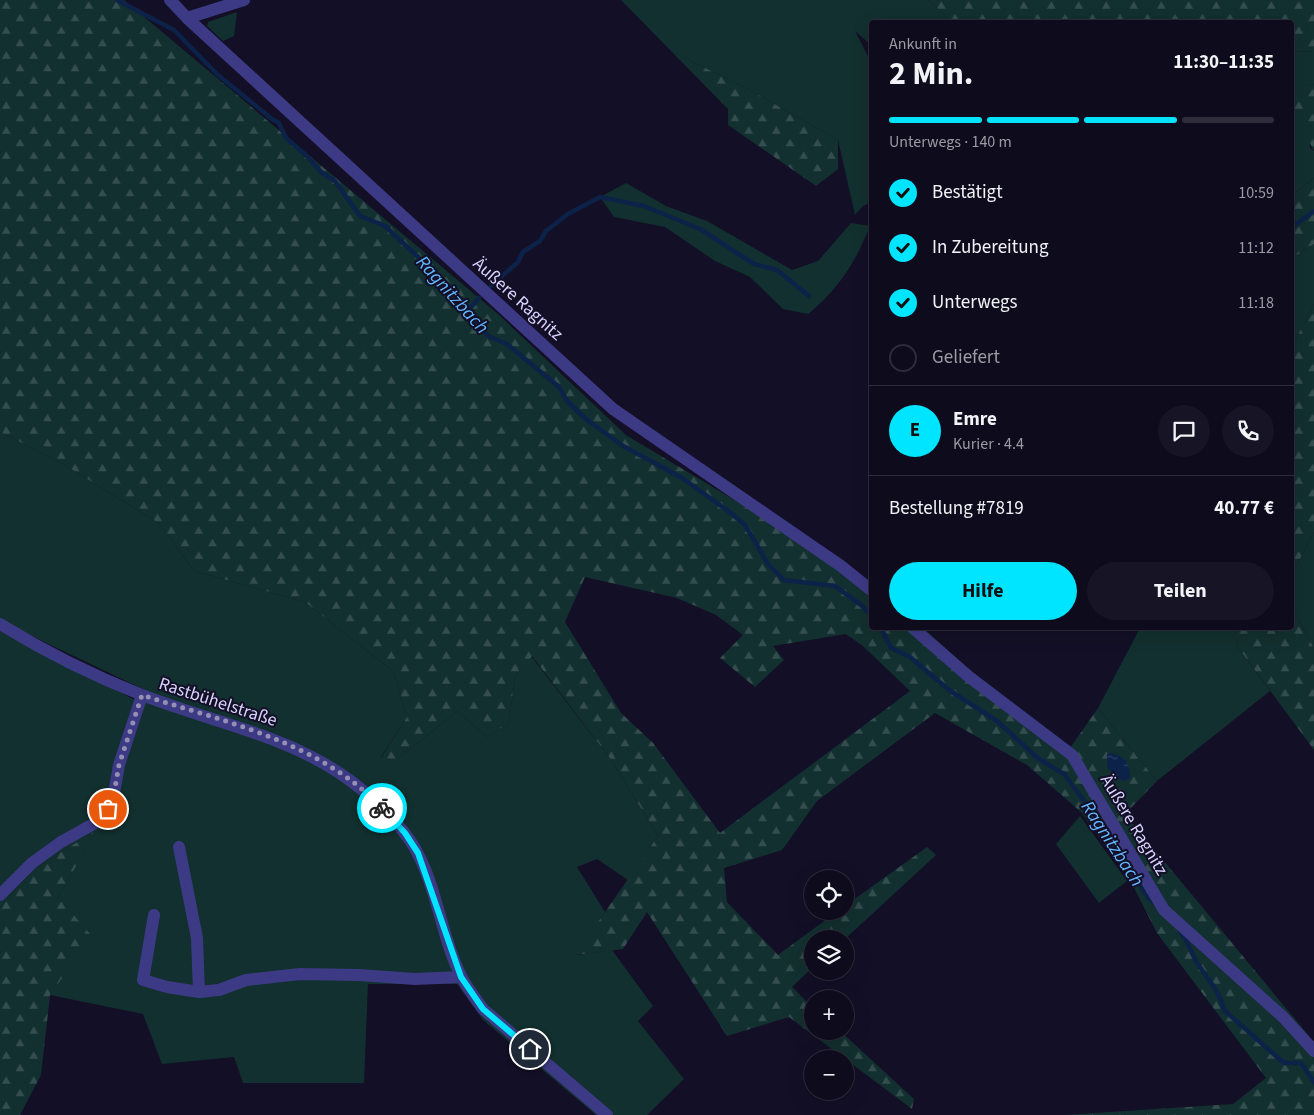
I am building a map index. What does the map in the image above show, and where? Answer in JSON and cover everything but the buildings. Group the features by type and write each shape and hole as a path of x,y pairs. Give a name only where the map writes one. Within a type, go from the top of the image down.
{"street":[{"name":"Äußere Ragnitz","path":"170,0 187,18 613,409 841,566 869,588"},
{"path":"187,18 244,0"},
{"name":"Rastbühelstraße","path":"0,624 28,640 142,695 277,739 315,757 368,794 393,819 418,853 461,977 483,1009 607,1115"},
{"name":"Äußere Ragnitz","path":"916,630 968,676 1072,754 1164,910 1284,1017 1314,1051"},
{"path":"0,895 32,863 61,842 97,822 108,809 113,799 119,765 142,695"},
{"path":"179,847 197,938 199,992"},
{"path":"154,915 143,980 167,987 199,992 219,990 246,980 300,974 359,975 415,979 461,977"}],"green space":[{"path":"0,0 124,0 498,314 626,435 869,581 869,630 925,630 980,679 1070,748 1098,708 1157,781 1125,814 1314,1042 1314,1115 1065,1115 1233,1104 1266,1078 1157,933 1130,880 1081,812 1027,765 935,713 817,801 782,850 724,868 727,902 778,955 804,936 804,976 792,987 804,999 804,1028 789,1017 727,1036 647,912 623,949 575,955 658,836 612,761 532,656 515,676 509,723 487,737 457,711 398,759 381,758 407,717 393,671 305,602 194,571 160,524 63,464 0,432","holes":["585,577 677,598 716,615 743,635 720,658 755,687 784,660 773,646 846,634 863,646 910,691 720,833 653,743 621,713 565,622"]},
{"path":"621,0 929,0 949,20 869,20 869,43 855,31 869,58 869,203 863,206 855,215 838,140 750,90 671,51"},
{"path":"929,0 1314,0 1314,52 1294,51 1294,20 949,20"},
{"path":"237,12 234,36 223,41 207,26 208,22"},
{"path":"671,51 750,90 838,140 838,169 816,186 728,125 728,109"},
{"path":"1294,51 1314,52 1314,84 1306,86 1310,148 1314,151 1314,178 1294,194"},
{"path":"1314,84 1314,151 1294,113 1294,106 1306,86"},
{"path":"1314,178 1314,244 1294,257 1294,194"},
{"path":"626,183 666,206 707,221 792,270 818,261 851,223 869,226 869,228 852,264 845,274 829,295 808,314 783,309 750,277 715,261 665,227 614,217 600,197"},
{"path":"1314,244 1314,304 1294,342 1294,257"},
{"path":"1314,304 1314,532 1294,570 1294,342"},
{"path":"0,432 63,464 160,524 194,571 305,602 393,671 407,717 381,757 398,759 457,711 487,737 509,723 515,676 531,656 612,761 658,836 628,880 597,859 577,867 605,912 576,955 612,950 653,1006 638,1021 684,1079 647,1115 596,1115 483,1020 457,984 368,984 364,1083 243,1083 234,1057 162,1064 143,1014 50,995 91,936 58,897 97,830 33,870 0,907 0,631 143,704 147,691 0,619"},
{"path":"1314,532 1314,648 1294,611 1294,570"},
{"path":"1294,611 1314,648 1314,750 1237,646 1235,630 1294,630"},
{"path":"1139,630 1235,630 1237,646 1270,691 1157,781 1098,708"},
{"path":"1080,816 1127,881 1099,903 1056,844"},
{"path":"98,829 58,897 92,936 50,995 41,1075 20,1115 0,1115 0,907 33,870"},
{"path":"927,847 936,855 854,931 812,930 826,920 854,920 854,900"},
{"path":"820,1040 850,1040 914,1099 912,1109 854,1066 854,1050 833,1050"}],"water":[{"path":"1113,753 1124,759 1128,765 1130,778 1125,781 1118,779 1107,767 1107,754"}],"waterway":[{"name":"Ragnitzbach","path":"117,0 174,30 218,75 279,123 286,138 306,155 321,172 335,181 360,216 385,226 449,286 459,304 488,336 507,344 559,387 567,401 586,419 623,446 682,478 731,513 745,525 768,564 784,580 835,586 869,613"},
{"path":"491,286 518,262 523,252 540,241 546,231 568,214 600,197 644,206 700,229 754,264 777,270 809,296"},
{"path":"1294,226 1314,211"},
{"path":"466,313 479,298"},
{"name":"Ragnitzbach","path":"882,630 891,648 910,657 949,690 997,721 1039,759 1064,774 1117,845 1144,893 1153,902"},
{"name":"Ragnitzbach","path":"1180,932 1199,966 1216,990 1224,1010 1284,1063 1301,1063 1314,1082"}],"way so far":[{"path":"108,809 113,799 119,765 142,695 277,739 315,757 350,780 382,808"}],"route":[{"path":"382,808 405,833 418,853 461,977 483,1009 530,1049"}]}
